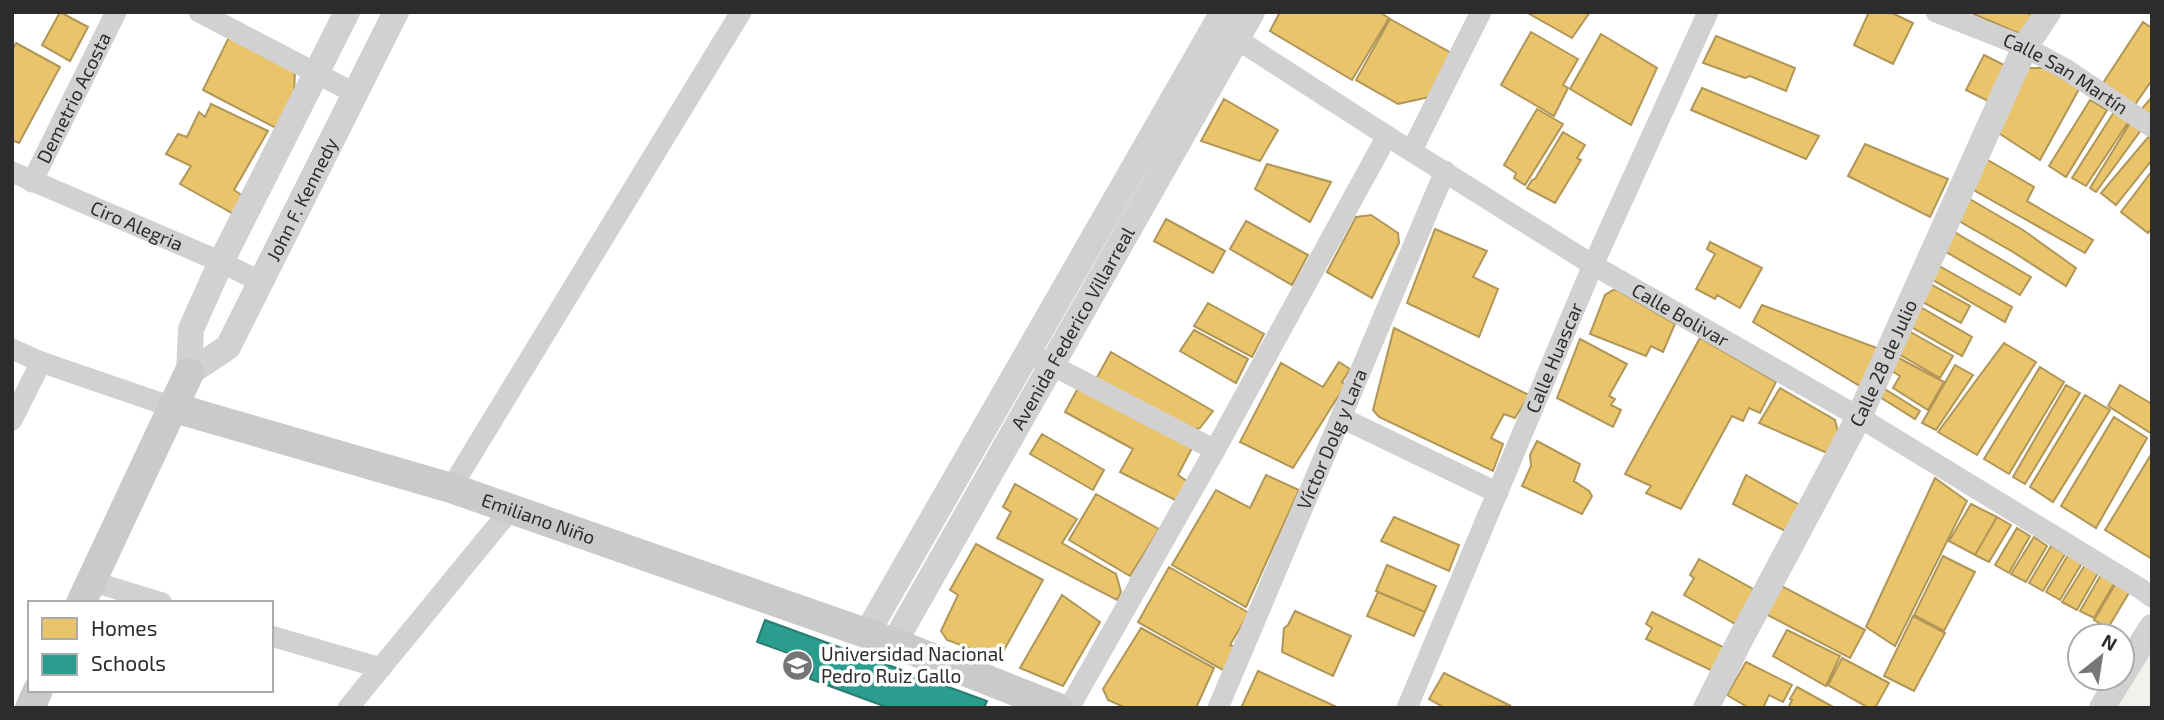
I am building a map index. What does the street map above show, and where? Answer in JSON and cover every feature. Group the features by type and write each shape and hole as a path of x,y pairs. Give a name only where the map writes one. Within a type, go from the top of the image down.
{"main road":[{"path":"86,592 190,373"},
{"name":"Emiliano Niño","path":"175,408 450,488 881,638 1058,708"},
{"path":"30,708 37,692"}],"street":[{"name":"Demetrio Acosta","path":"32,181 116,12"},
{"path":"199,12 356,94"},
{"path":"190,373 191,329 221,262 347,12"},
{"name":"John F. Kennedy","path":"190,373 228,347 396,12"},
{"path":"450,488 741,12"},
{"name":"Avenida Federico Villarreal","path":"881,638 1028,352 1225,25 1252,12"},
{"path":"1412,150 1481,12"},
{"name":"Calle Huascar","path":"1407,708 1593,265 1708,12"},
{"name":"Calle San Martín","path":"1936,12 2025,47 2067,70 2152,127"},
{"name":"Calle 28 de Julio","path":"1706,708 1859,417 2025,47 2048,12"},
{"name":"Avenida Federico Villarreal","path":"881,638 1051,365 1225,25"},
{"name":"Calle Bolivar","path":"1225,25 1387,136 1593,265 1859,417 2152,597"},
{"path":"1069,708 1215,450 1387,136"},
{"name":"Víctor Dolg y Lara","path":"1217,708 1445,171"},
{"name":"Ciro Alegria","path":"12,172 221,262 261,282"},
{"name":"Emiliano Niño","path":"12,349 41,362 175,408"},
{"path":"1028,352 1215,450"},
{"path":"12,420 41,362"},
{"path":"1342,418 1498,493"},
{"path":"348,708 511,509"},
{"path":"86,592 148,601"},
{"path":"2136,652 2152,627"},
{"path":"273,637 381,668"},
{"path":"2102,708 2112,692"}],"shaded area":[{"path":"2152,627 2152,708 2102,708 2112,692 2136,692 2136,653"}],"building: Homes":[{"path":"60,12 88,27 70,61 42,45"},
{"path":"1280,12 1379,12 1389,18 1352,80 1270,31"},
{"path":"1526,12 1590,12 1572,38"},
{"path":"1869,12 1890,12 1913,23 1893,64 1854,45"},
{"path":"1969,12 2026,12 2040,20 2033,30 2018,33"},
{"path":"1390,19 1453,54 1429,97 1398,104 1356,80"},
{"path":"2143,22 2152,28 2152,80 2134,106 2103,83"},
{"path":"1531,32 1578,59 1563,85 1568,88 1554,116 1501,85"},
{"path":"1601,34 1657,68 1631,125 1570,89"},
{"path":"230,35 295,69 294,96 276,128 203,90"},
{"path":"1716,36 1795,68 1786,91 1750,76 1745,78 1703,63"},
{"path":"16,43 60,67 19,143 12,140 12,50"},
{"path":"1984,55 2006,66 1988,101 1966,90"},
{"path":"2028,68 2045,68 2079,89 2040,160 1997,132"},
{"path":"1702,88 1819,136 1806,159 1691,110"},
{"path":"2152,97 2152,121 2139,112"},
{"path":"1224,99 1278,130 1260,161 1201,141"},
{"path":"2090,100 2107,110 2066,177 2049,166"},
{"path":"211,104 268,131 234,190 246,198 239,217 180,184 191,166 166,154 178,134 187,137 199,112 205,117"},
{"path":"1537,109 1563,124 1525,185 1514,178 1516,173 1504,165"},
{"path":"2114,112 2129,121 2086,186 2072,178"},
{"path":"2130,123 2141,130 2096,192 2090,188"},
{"path":"1563,132 1585,145 1577,158 1581,160 1555,203 1527,188"},
{"path":"2150,135 2152,160 2116,205 2101,193"},
{"path":"1865,144 1948,179 1930,217 1848,176"},
{"path":"1986,159 2034,187 2027,201 2093,240 2085,253 1972,189"},
{"path":"1267,164 1331,182 1310,222 1255,189"},
{"path":"2152,171 2152,228 2148,233 2121,212"},
{"path":"1968,198 2023,230 2076,268 2066,286 1959,221"},
{"path":"1371,215 1398,233 1399,243 1372,298 1327,272 1356,217"},
{"path":"1166,219 1225,251 1213,273 1154,241"},
{"path":"1246,221 1308,255 1292,285 1230,249"},
{"path":"1435,229 1487,251 1473,277 1498,289 1479,337 1407,303"},
{"path":"1951,230 2031,277 2020,295 1941,249"},
{"path":"1710,242 1762,268 1740,308 1717,295 1715,299 1696,289 1715,254 1707,249"},
{"path":"1934,263 2012,307 2005,322 1928,277"},
{"path":"1925,281 1970,306 1961,323 1917,299"},
{"path":"1615,289 1675,324 1663,352 1651,346 1646,356 1590,334 1605,295"},
{"path":"1208,303 1264,334 1252,357 1194,326"},
{"path":"1762,305 1885,351 1865,389 1753,322"},
{"path":"1917,305 1972,337 1962,356 1908,325"},
{"path":"1394,328 1529,395 1515,418 1504,414 1491,438 1503,444 1493,471 1379,417 1373,410"},
{"path":"1194,330 1248,359 1236,383 1180,351"},
{"path":"1907,330 1953,356 1940,378 1897,353"},
{"path":"1700,338 1776,382 1760,413 1749,408 1743,421 1732,416 1681,509 1646,493 1651,486 1625,474"},
{"path":"1580,339 1627,364 1609,396 1615,399 1611,405 1621,410 1613,427 1557,398"},
{"path":"2004,343 2036,362 1977,455 1938,432"},
{"path":"1111,352 1213,411 1200,428 1190,431 1096,379"},
{"path":"1897,357 1944,382 1928,410 1893,388 1900,376 1890,370"},
{"path":"1339,362 1350,369 1342,382 1346,384 1293,468 1240,442 1281,363 1323,387"},
{"path":"1955,365 1973,375 1936,430 1922,423"},
{"path":"2040,367 2064,382 2009,474 1984,459"},
{"path":"2066,385 2080,393 2025,484 2013,477"},
{"path":"2120,385 2152,404 2152,434 2108,406"},
{"path":"1880,386 1920,411 1915,419 1875,394"},
{"path":"1078,388 1192,448 1178,475 1190,483 1181,503 1120,472 1133,449 1065,412"},
{"path":"1780,388 1835,420 1838,432 1827,453 1759,423"},
{"path":"2085,395 2110,410 2053,502 2030,487"},
{"path":"2114,417 2147,438 2096,528 2061,506"},
{"path":"1042,434 1104,470 1093,490 1030,454"},
{"path":"1537,441 1580,464 1574,481 1592,496 1582,514 1522,486 1531,466 1530,455"},
{"path":"2152,453 2152,559 2105,530"},
{"path":"1266,475 1299,490 1246,607 1172,565 1216,490 1250,508"},
{"path":"1746,475 1803,507 1789,533 1733,504"},
{"path":"1935,478 1967,501 1895,646 1866,627"},
{"path":"1015,484 1077,519 1062,543 1116,574 1121,592 1117,600 997,538 1011,512 1003,507"},
{"path":"1096,494 1159,529 1130,576 1069,540"},
{"path":"1971,504 1997,517 1975,555 1949,541"},
{"path":"1394,517 1459,545 1449,571 1381,541"},
{"path":"1997,517 2011,525 1989,562 1975,555"},
{"path":"2017,528 2030,536 2009,573 1995,565"},
{"path":"2034,537 2047,546 2026,582 2011,574"},
{"path":"976,544 1043,580 999,659 947,640 941,631 958,595 950,590"},
{"path":"2051,546 2065,554 2043,591 2029,583"},
{"path":"2068,555 2082,563 2060,600 2046,592"},
{"path":"1943,556 1975,572 1944,631 1914,615"},
{"path":"1699,559 1753,589 1739,626 1684,595 1694,578 1690,575"},
{"path":"1387,565 1436,586 1425,612 1376,591"},
{"path":"2085,565 2098,573 2077,610 2062,602"},
{"path":"1169,567 1249,613 1230,645 1237,648 1225,671 1138,622"},
{"path":"2102,573 2115,582 2094,618 2080,611"},
{"path":"1774,582 1865,630 1850,658 1758,610"},
{"path":"2116,583 2130,591 2112,622 2094,620"},
{"path":"1378,592 1425,612 1414,636 1367,616"},
{"path":"1062,595 1100,622 1063,686 1020,668"},
{"path":"1295,611 1351,636 1333,676 1282,652 1284,628"},
{"path":"1652,612 1723,647 1721,675 1646,639 1652,628 1646,624"},
{"path":"1913,616 1945,633 1914,691 1884,676"},
{"path":"1141,628 1214,668 1196,708 1126,708 1108,700 1103,689"},
{"path":"1787,630 1840,656 1826,686 1773,656"},
{"path":"1842,658 1889,683 1875,708 1869,708 1828,685"},
{"path":"1746,662 1792,685 1783,702 1769,695 1763,708 1749,708 1727,695"},
{"path":"1258,671 1339,708 1241,708"},
{"path":"1444,673 1511,706 1445,708 1429,699"},
{"path":"1797,687 1835,708 1788,708"}],"building: Schools":[{"path":"765,620 987,701 984,708 889,708 810,679 813,670 802,667 805,659 757,642"}],"place":[{"name":"Universidad Nacional Pedro Ruiz Gallo","path":"798,665"}]}
